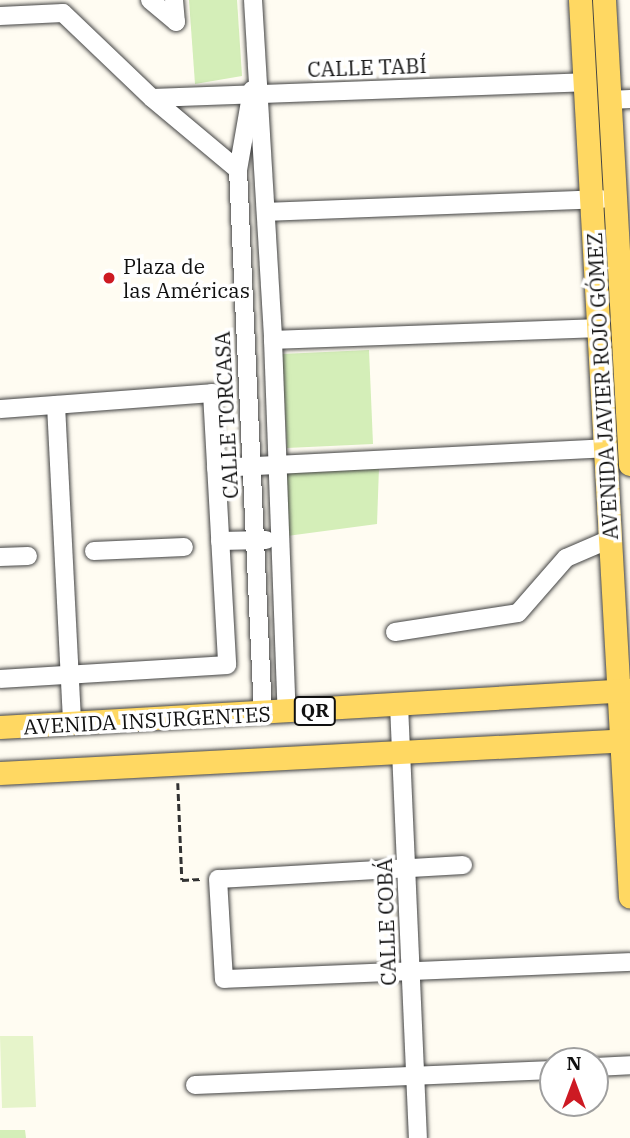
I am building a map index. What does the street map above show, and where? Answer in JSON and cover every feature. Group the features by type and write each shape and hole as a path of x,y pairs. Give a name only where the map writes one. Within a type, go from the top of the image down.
{"main road":[{"name":"AVENIDA JAVIER ROJO GÓMEZ","path":"580,0 610,539 624,690 630,897"},
{"name":"AVENIDA JAVIER ROJO GÓMEZ","path":"604,0 620,100 615,197 625,289 630,464"},
{"name":"AVENIDA INSURGENTES","path":"0,727 287,713 624,690"},
{"name":"QR","path":"0,773 626,740"}],"street":[{"path":"150,0 176,22 174,0"},
{"name":"CALLE TORCASA","path":"253,0 257,73 238,170 263,714"},
{"path":"0,16 63,13 152,98 238,170"},
{"name":"CALLE TABÍ","path":"152,98 585,82"},
{"name":"CALLE TORCASA","path":"254,95 266,212 273,340 287,713"},
{"path":"266,212 591,201 615,197"},
{"path":"273,340 598,327"},
{"path":"0,409 212,393 227,665 0,678"},
{"path":"56,405 72,724"},
{"path":"216,468 251,469 605,448"},
{"path":"395,632 518,613 566,558 610,539"},
{"path":"220,541 281,541"},
{"path":"94,551 184,547"},
{"path":"0,557 28,556"},
{"name":"CALLE COBÁ","path":"399,705 418,1138"},
{"path":"463,865 218,879 224,979 630,962"},
{"path":"609,1066 630,1065"},
{"path":"195,1085 539,1071"}],"path":[{"path":"178,764 182,880"}],"green space":[{"path":"189,0 237,0 242,76 195,84"},
{"path":"369,350 373,444 287,448 282,354"},
{"path":"379,467 377,524 287,536 285,472"},
{"path":"0,1036 33,1036 36,1107 2,1108"},
{"path":"0,1130 25,1130 26,1138 0,1138"}],"place":[{"name":"Plaza de las Américas","path":"109,278"}]}
